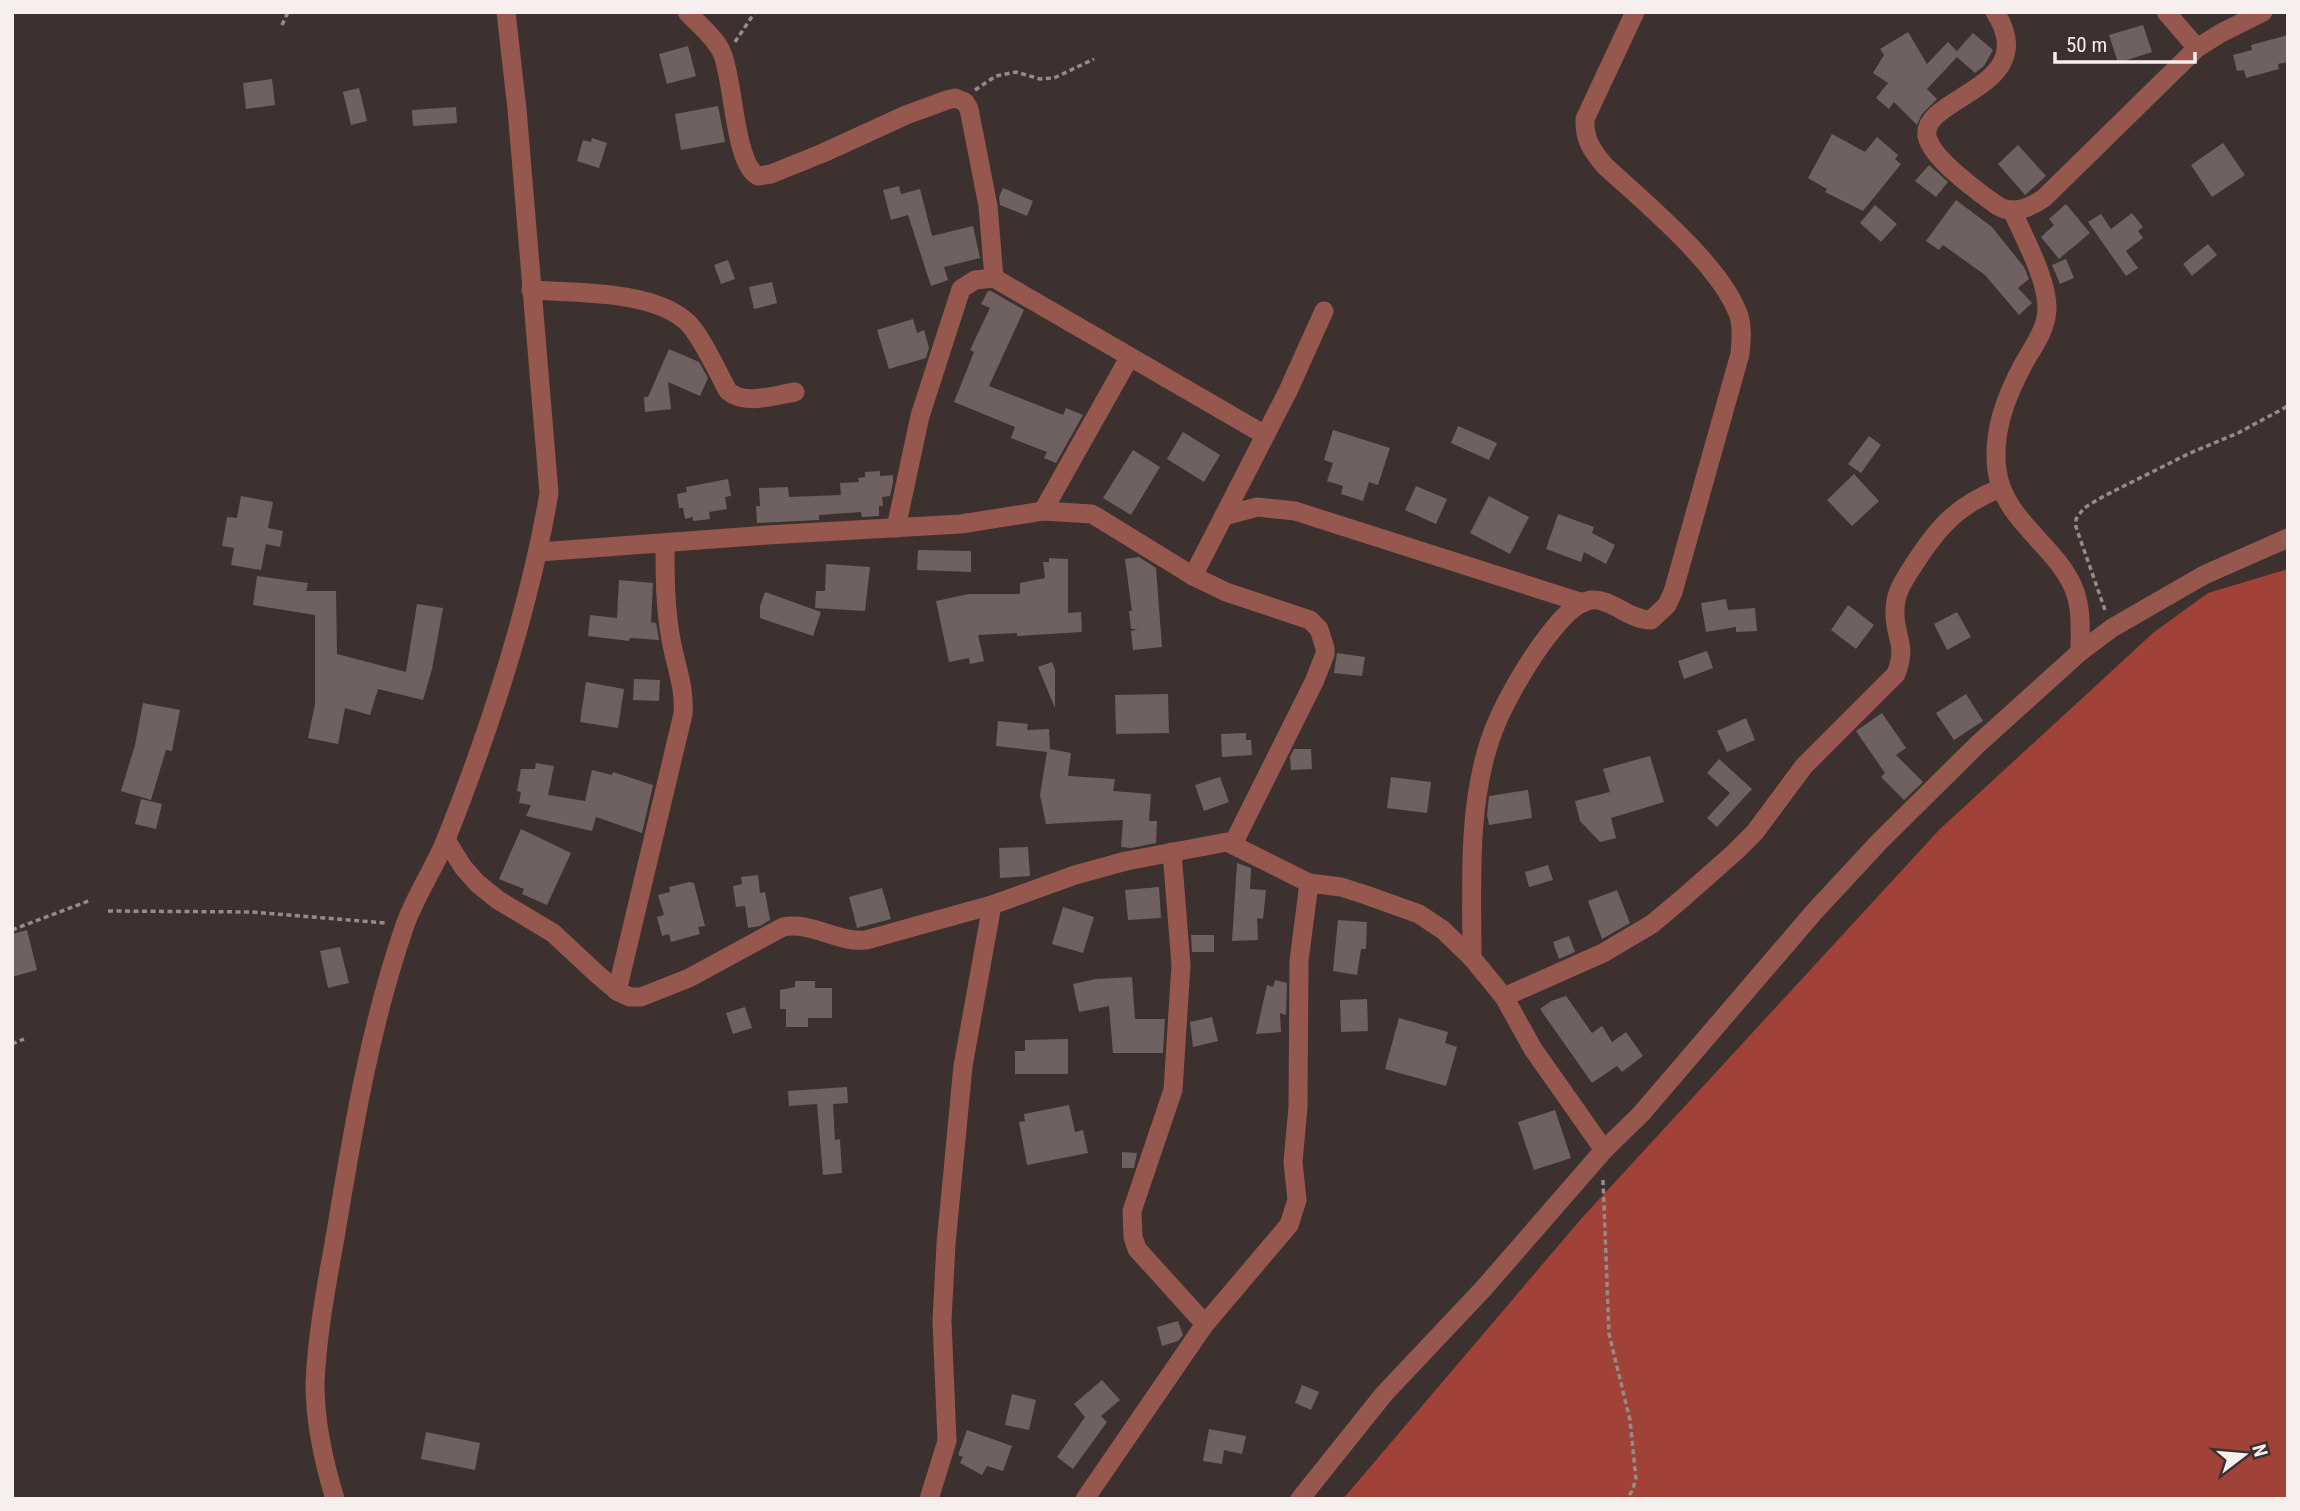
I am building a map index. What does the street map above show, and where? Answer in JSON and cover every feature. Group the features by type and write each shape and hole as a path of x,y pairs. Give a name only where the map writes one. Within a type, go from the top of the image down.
{"street":[{"path":"335,1499 318,1422 315,1387 319,1334 357,1104 382,994 405,924 446,840 506,673 539,552 548,493 546,442 517,109 506,12"},
{"path":"687,12 713,39 724,58 741,147 747,167 758,176 771,174 947,100 954,98 965,102 969,109 988,206 994,278"},
{"path":"1472,958 1475,820 1481,774 1490,739 1503,710 1539,648 1574,608 1593,600 1639,620 1651,620 1667,605 1677,579 1740,354 1740,324 1730,297 1700,257 1605,166 1592,151 1584,134 1585,119 1635,12"},
{"path":"1995,12 2006,37 2005,56 1990,79 1934,116 1927,136 1941,160 1997,206 2012,210 2030,207 2044,198 2197,47 2263,12"},
{"path":"2166,12 2197,47"},
{"path":"2012,210 2046,292 2047,312 2040,337 2004,402 1996,445 1997,470 2001,488 2014,511 2075,589 2080,613 2080,652"},
{"path":"896,528 920,416 961,289 975,281 994,278 1265,435"},
{"path":"531,290 591,294 657,305 674,312 690,324 728,391 736,398 795,392"},
{"path":"1194,576 1288,391 1324,311"},
{"path":"1043,512 1129,358"},
{"path":"1504,997 1583,964 1651,924 1755,832 1804,766 1896,674 1903,656 1895,611 1898,590 1936,531 1970,502 2001,488"},
{"path":"1224,516 1257,508 1295,511 1583,603"},
{"path":"539,552 961,524 1043,512 1082,512 1100,517 1194,576 1250,602 1288,611 1310,620 1319,629 1325,654 1314,682 1233,844"},
{"path":"1300,1499 1384,1394 1484,1288 1604,1150 1641,1114 1748,988 1879,842 1978,744 2080,652 2112,628 2204,575 2288,538"},
{"path":"617,991 683,715 683,689 666,606 665,543"},
{"path":"446,840 477,883 498,900 553,933 617,991 635,998 657,991 725,960 782,927 791,925 852,941 866,940 992,905 1075,875 1222,842 1233,844 1309,883 1366,895 1419,914 1443,930 1472,958 1504,997 1533,1049 1604,1150"},
{"path":"1172,852 1181,965 1173,1090 1132,1211 1133,1237 1137,1249 1205,1324"},
{"path":"1085,1499 1205,1324 1289,1226 1297,1200 1293,1162 1298,1107 1299,961 1309,883"},
{"path":"929,1499 947,1441 942,1321 946,1244 963,1066 992,905"}],"path":[{"path":"282,25 288,12"},
{"path":"724,58 755,12"},
{"path":"965,102 984,82 996,76 1016,72 1047,79 1094,59"},
{"path":"2112,628 2076,527 2076,519 2084,508 2138,477 2238,433 2288,406"},
{"path":"12,930 91,900"},
{"path":"108,911 252,912 405,924"},
{"path":"12,1044 24,1039"},
{"path":"1604,1150 1609,1334 1630,1420 1636,1479 1627,1499"}],"shaded area":[{"path":"2288,569 2288,1499 1343,1499 1581,1219 1939,830 2153,633 2208,593"}],"building":[{"path":"2143,25 2152,52 2118,63 2109,35"},
{"path":"1908,32 1927,64 1948,42 1957,51 1973,33 1993,50 1984,66 1975,73 1957,57 1927,89 1937,99 1922,114 1917,125 1894,102 1889,109 1876,98 1888,83 1873,73 1884,55 1880,49"},
{"path":"2288,35 2288,62 2278,64 2279,69 2246,78 2244,70 2237,71 2233,55 2252,50 2251,45"},
{"path":"688,46 696,76 667,84 659,54"},
{"path":"272,79 275,105 246,109 243,83"},
{"path":"359,88 367,121 351,125 343,92"},
{"path":"718,106 725,142 681,150 675,114"},
{"path":"456,107 457,123 413,126 412,110"},
{"path":"1832,134 1865,152 1877,137 1898,155 1895,159 1901,164 1863,211 1825,192 1827,189 1808,178"},
{"path":"592,138 607,143 599,168 577,161 583,140 591,142"},
{"path":"2223,143 2245,175 2212,197 2191,165"},
{"path":"2018,145 2046,176 2025,195 1998,164"},
{"path":"1929,165 1948,182 1936,197 1915,181"},
{"path":"899,186 901,194 920,189 932,236 973,226 980,258 944,267 948,280 931,286 908,215 891,220 883,190"},
{"path":"1003,188 1033,201 1027,216 1000,205 999,197"},
{"path":"1956,200 1992,227 2024,267 2029,279 2018,288 2032,303 2019,315 1985,275 1943,245 1939,250 1926,241"},
{"path":"2066,204 2090,233 2059,259 2041,237 2054,225 2049,219"},
{"path":"1875,205 1897,224 1881,242 1860,223"},
{"path":"2132,213 2143,227 2138,231 2143,238 2126,251 2138,268 2126,276 2088,222 2101,214 2111,229"},
{"path":"2208,244 2217,255 2192,276 2183,264"},
{"path":"2066,259 2074,278 2060,284 2052,265"},
{"path":"728,260 735,279 721,284 714,265"},
{"path":"772,282 777,303 754,309 749,287"},
{"path":"988,291 1024,310 989,386 1063,415 1066,408 1083,415 1056,463 1044,458 1047,452 1011,438 1015,427 954,402 974,352 970,350 990,308 981,304"},
{"path":"913,319 917,333 924,330 929,348 926,358 889,369 877,330"},
{"path":"669,349 699,362 708,378 700,396 668,382 671,409 645,412 644,397 648,397"},
{"path":"1458,426 1497,443 1489,460 1451,443"},
{"path":"1333,430 1390,448 1378,485 1369,482 1363,501 1341,494 1343,486 1327,481 1333,463 1324,460"},
{"path":"1183,432 1220,455 1204,482 1167,459"},
{"path":"1869,436 1881,445 1861,473 1848,464"},
{"path":"1133,450 1160,467 1131,515 1103,498"},
{"path":"880,471 880,476 893,475 893,482 890,496 882,497 883,506 879,506 879,516 862,517 861,512 819,515 819,520 757,523 759,488 788,487 789,497 841,495 840,483 859,482 858,478 865,477 865,472"},
{"path":"1854,474 1879,501 1852,526 1827,500"},
{"path":"728,479 731,496 725,497 727,509 709,512 710,519 685,519 683,508 679,508 677,494 687,492 686,487"},
{"path":"1416,486 1447,499 1436,524 1405,510"},
{"path":"241,496 273,502 268,528 283,531 280,547 266,544 261,570 231,565 234,548 222,546 227,517 237,518"},
{"path":"1489,496 1529,517 1510,554 1470,533"},
{"path":"1558,514 1594,527 1592,533 1615,545 1606,564 1584,552 1581,562 1546,549"},
{"path":"918,550 971,551 971,572 917,570"},
{"path":"1139,557 1156,568 1162,647 1133,650 1131,631 1138,629 1131,629 1129,611 1132,611 1125,559"},
{"path":"1049,558 1068,559 1068,613 1081,612 1082,632 1017,636 1017,633 978,635 984,661 970,664 969,658 949,662 936,601 969,594 1020,594 1020,583 1045,578 1043,562 1049,562"},
{"path":"826,564 870,567 865,611 815,608 816,591 825,591"},
{"path":"257,576 308,583 306,591 336,591 337,654 406,672 417,604 443,608 432,669 423,700 378,689 370,715 345,708 338,744 308,738 315,704 315,615 253,605"},
{"path":"619,580 653,583 651,622 656,623 659,640 630,638 629,641 588,636 590,615 617,618"},
{"path":"765,592 821,612 813,636 760,618 760,606"},
{"path":"1726,599 1728,610 1755,608 1757,631 1736,632 1736,627 1706,632 1701,603"},
{"path":"1848,605 1874,625 1856,649 1831,630"},
{"path":"1957,612 1971,637 1947,650 1934,624"},
{"path":"1707,651 1713,668 1684,679 1678,661"},
{"path":"1337,653 1365,657 1362,676 1334,673"},
{"path":"1052,662 1055,670 1055,708 1038,667"},
{"path":"634,679 660,680 659,701 633,700"},
{"path":"586,682 624,689 618,728 580,722"},
{"path":"1168,694 1169,733 1116,734 1115,695"},
{"path":"1966,694 1983,721 1954,740 1936,713"},
{"path":"143,703 180,710 172,751 166,750 151,800 121,791 135,745"},
{"path":"1882,713 1906,748 1896,755 1923,782 1904,800 1881,777 1885,773 1856,731"},
{"path":"1746,718 1755,740 1727,752 1717,731"},
{"path":"998,721 1028,724 1027,730 1049,729 1050,749 1071,753 1068,776 1115,779 1113,791 1151,794 1149,821 1157,821 1156,843 1131,848 1121,847 1123,820 1046,824 1040,795 1047,752 996,746"},
{"path":"1246,733 1246,740 1251,740 1252,755 1222,757 1221,734"},
{"path":"1294,749 1311,749 1312,769 1291,770 1290,757"},
{"path":"1650,756 1664,802 1611,818 1616,838 1600,842 1580,821 1575,801 1610,792 1603,769"},
{"path":"1719,759 1752,789 1717,827 1707,818 1730,793 1707,773"},
{"path":"536,763 554,766 548,795 585,801 592,770 612,775 613,772 653,785 642,833 596,817 592,831 526,816 531,805 519,803 521,792 517,791 521,769 535,769"},
{"path":"1220,777 1229,802 1204,811 1195,785"},
{"path":"1391,777 1431,782 1427,813 1387,808"},
{"path":"1528,790 1532,818 1489,825 1489,796"},
{"path":"141,799 162,804 156,829 135,824"},
{"path":"521,829 571,853 547,905 522,894 524,889 499,879"},
{"path":"1028,847 1030,876 1000,878 999,848"},
{"path":"1237,863 1251,868 1250,889 1266,890 1263,919 1257,918 1258,940 1232,941"},
{"path":"1548,865 1553,880 1529,887 1525,872"},
{"path":"758,875 760,893 765,892 770,920 760,926 748,928 745,906 736,907 733,886 742,884 741,877"},
{"path":"694,883 705,926 698,927 700,934 671,942 669,934 662,936 657,917 664,915 658,895 670,892 669,887"},
{"path":"1159,887 1161,918 1128,920 1125,890"},
{"path":"882,888 891,919 857,928 849,897"},
{"path":"1617,890 1630,923 1602,939 1588,901"},
{"path":"1063,907 1094,917 1083,953 1052,944"},
{"path":"1338,920 1367,922 1366,949 1361,949 1357,975 1333,971"},
{"path":"27,930 37,970 12,977 12,934"},
{"path":"1191,935 1214,935 1214,952 1192,952"},
{"path":"1569,936 1575,952 1559,959 1553,942"},
{"path":"340,947 349,983 328,988 320,951"},
{"path":"1132,977 1135,1019 1165,1019 1163,1053 1113,1053 1109,1006 1079,1012 1073,984 1096,979"},
{"path":"1275,980 1287,983 1286,1015 1280,1013 1281,1032 1256,1034 1267,985 1273,987"},
{"path":"795,981 815,981 815,988 832,988 832,1018 808,1018 808,1027 786,1027 786,1009 780,1009 780,990 795,987"},
{"path":"1566,996 1592,1033 1602,1026 1612,1042 1626,1032 1643,1056 1622,1072 1617,1066 1592,1083 1540,1009 1551,1001"},
{"path":"1367,999 1368,1031 1341,1032 1340,1000"},
{"path":"745,1007 752,1028 733,1034 726,1013"},
{"path":"1212,1017 1218,1041 1193,1047 1190,1022"},
{"path":"1399,1018 1448,1032 1445,1043 1457,1047 1446,1086 1385,1069"},
{"path":"1068,1039 1068,1074 1015,1074 1015,1051 1025,1051 1025,1040"},
{"path":"847,1087 848,1103 833,1104 835,1140 840,1139 842,1173 823,1175 817,1104 789,1106 788,1091"},
{"path":"1069,1105 1075,1132 1083,1130 1088,1153 1027,1165 1019,1122 1025,1121 1024,1114"},
{"path":"1555,1110 1571,1158 1534,1170 1518,1122"},
{"path":"1122,1152 1137,1153 1134,1168 1122,1168"},
{"path":"1178,1321 1183,1335 1178,1341 1162,1346 1157,1327"},
{"path":"1102,1380 1120,1400 1101,1416 1107,1422 1073,1469 1057,1457 1085,1417 1074,1404"},
{"path":"1302,1385 1319,1392 1311,1410 1295,1403"},
{"path":"1012,1394 1036,1400 1029,1430 1005,1425"},
{"path":"1209,1429 1246,1436 1242,1454 1224,1450 1222,1464 1203,1461"},
{"path":"967,1430 1012,1446 1003,1471 987,1466 982,1475 960,1463 963,1457 958,1455"},
{"path":"426,1432 480,1443 475,1470 421,1459"}]}
